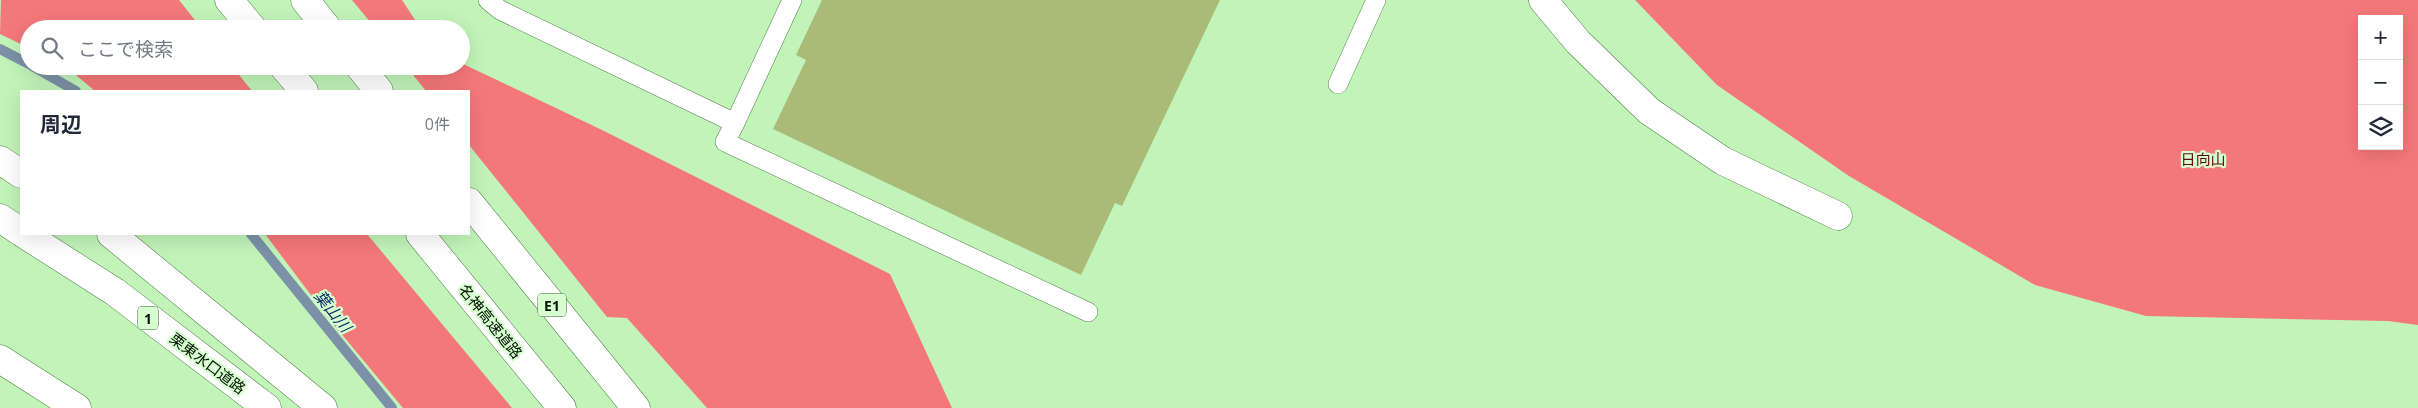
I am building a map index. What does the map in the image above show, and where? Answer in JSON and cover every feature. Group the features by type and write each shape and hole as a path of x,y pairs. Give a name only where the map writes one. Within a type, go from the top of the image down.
{"main road":[{"path":"230,0 246,20"},
{"path":"305,0 321,20"},
{"path":"1543,0 1578,42 1649,111 1723,161 1838,216"},
{"path":"291,75 303,90"},
{"path":"366,75 378,90"},
{"path":"0,160 20,173"},
{"name":"E1","path":"470,203 636,408"},
{"path":"0,218 20,231"},
{"name":"栗東水口道路","path":"26,235 115,292 268,408"},
{"path":"112,235 324,408"},
{"name":"名神高速道路","path":"421,235 562,408"},
{"path":"0,359 77,408"}],"lane":[{"path":"488,0 500,10 734,123"},
{"path":"792,0 725,142 1088,312"},
{"path":"1338,84 1376,0"}],"green space":[{"path":"1,0 179,0 195,20 20,20 20,44 0,34"},
{"path":"352,0 402,0 415,20 369,20"},
{"name":"日向山","path":"1635,0 2418,0 2418,325 2388,321 2146,316 2035,285 1849,176 1717,85"},
{"path":"470,67 600,129 890,274 952,408 707,408 627,318 607,317 470,146 470,90 425,90 413,75 470,75"},
{"path":"76,75 239,75 251,90 94,90"},
{"path":"266,235 368,235 512,408 403,408 329,319"}],"building":[{"path":"822,0 1220,0 1122,206 1115,203 1081,275 773,129 806,60 796,55"}],"waterway":[{"name":"葉山川","path":"0,49 20,59"},
{"name":"葉山川","path":"48,75 74,90"},
{"name":"葉山川","path":"252,235 392,408"}]}
